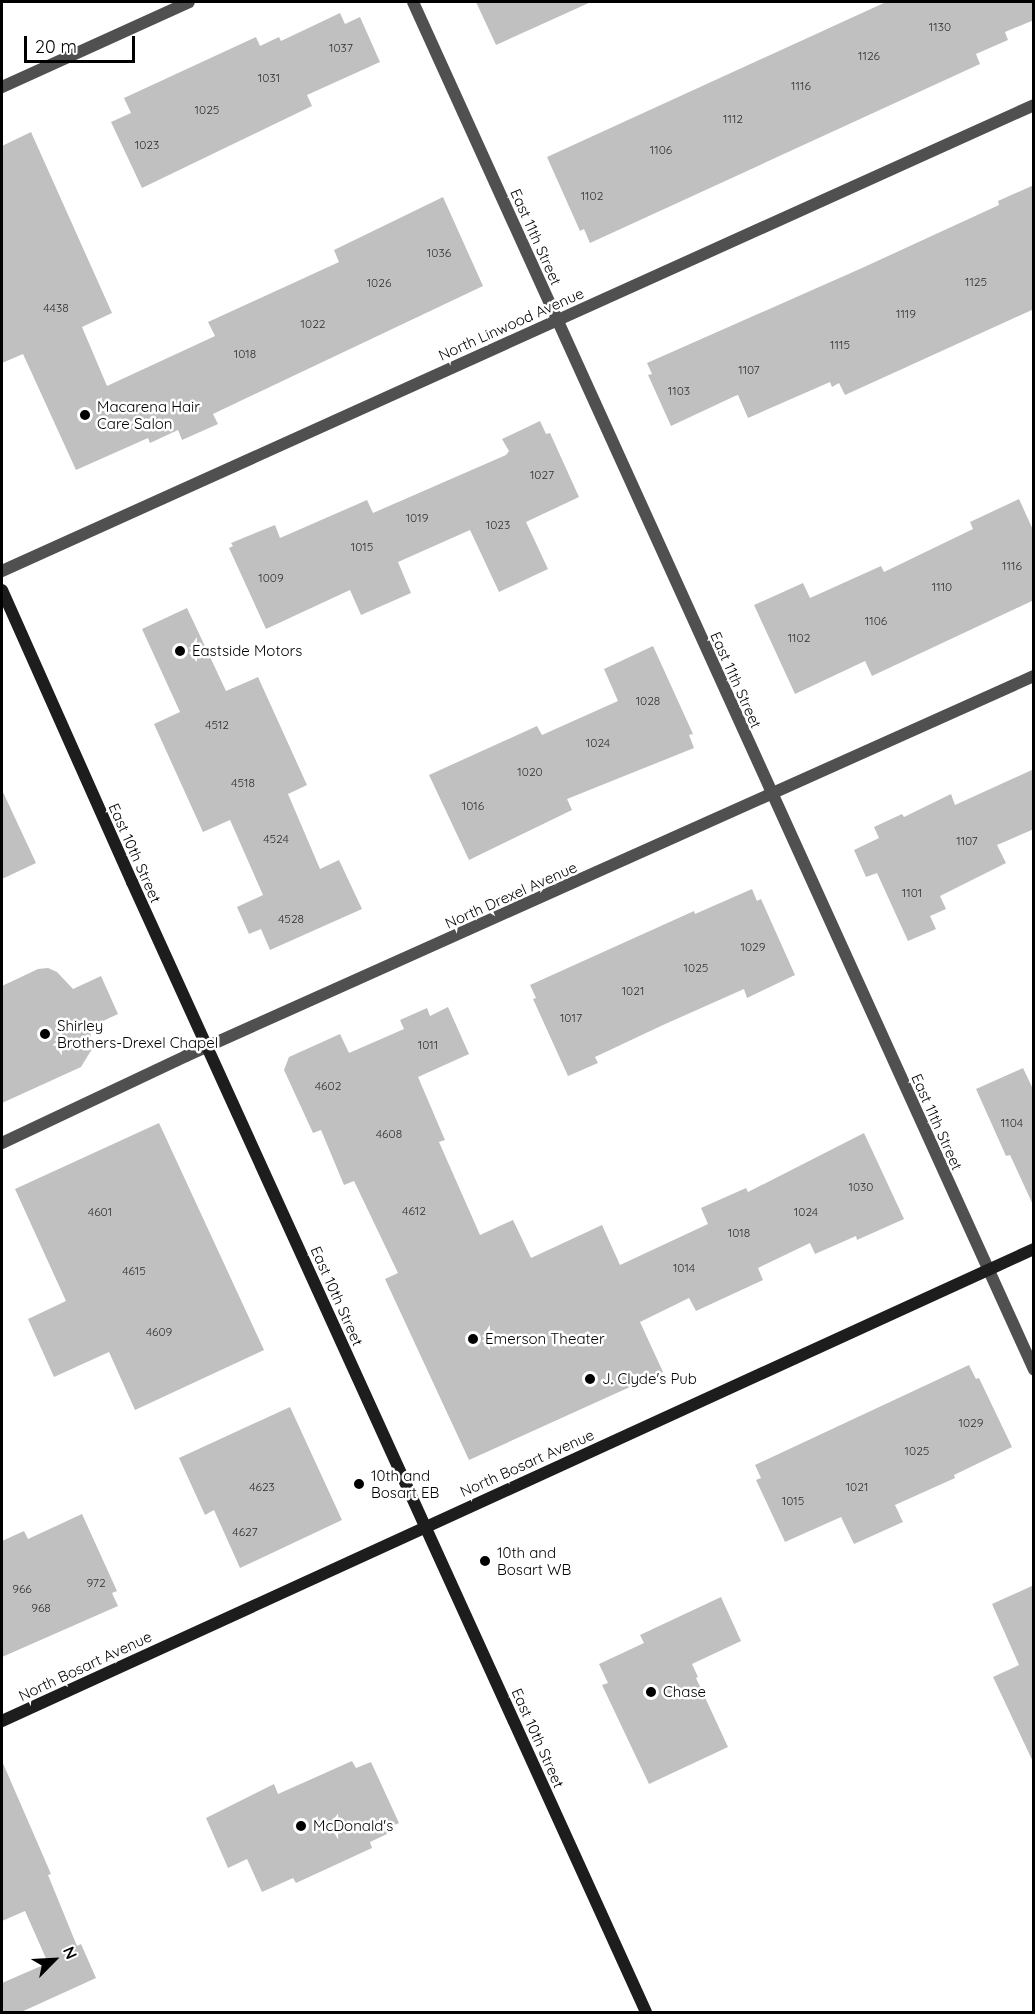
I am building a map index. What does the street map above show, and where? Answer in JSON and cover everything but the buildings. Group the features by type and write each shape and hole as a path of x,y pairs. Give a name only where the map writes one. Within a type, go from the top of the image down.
{"main road":[{"name":"East 10th Street","path":"2,590 646,2013"},
{"name":"North Bosart Avenue","path":"2,1721 426,1525 1034,1249"}],"street":[{"path":"2,87 189,2"},
{"name":"East 11th Street","path":"412,2 1034,1370"},
{"name":"North Linwood Avenue","path":"2,571 1034,105"},
{"name":"North Drexel Avenue","path":"2,1143 1034,676"}],"place":[{"name":"Macarena Hair Care Salon","path":"85,415"},
{"name":"Eastside Motors","path":"180,651"},
{"name":"Shirley Brothers-Drexel Chapel","path":"45,1034"},
{"name":"Emerson Theater","path":"473,1339"},
{"name":"J. Clyde's Pub","path":"590,1379"},
{"name":"10th and Bosart EB","path":"359,1484"},
{"name":"10th and Bosart WB","path":"485,1561"},
{"name":"Chase","path":"651,1692"},
{"name":"McDonald's","path":"301,1826"}]}
